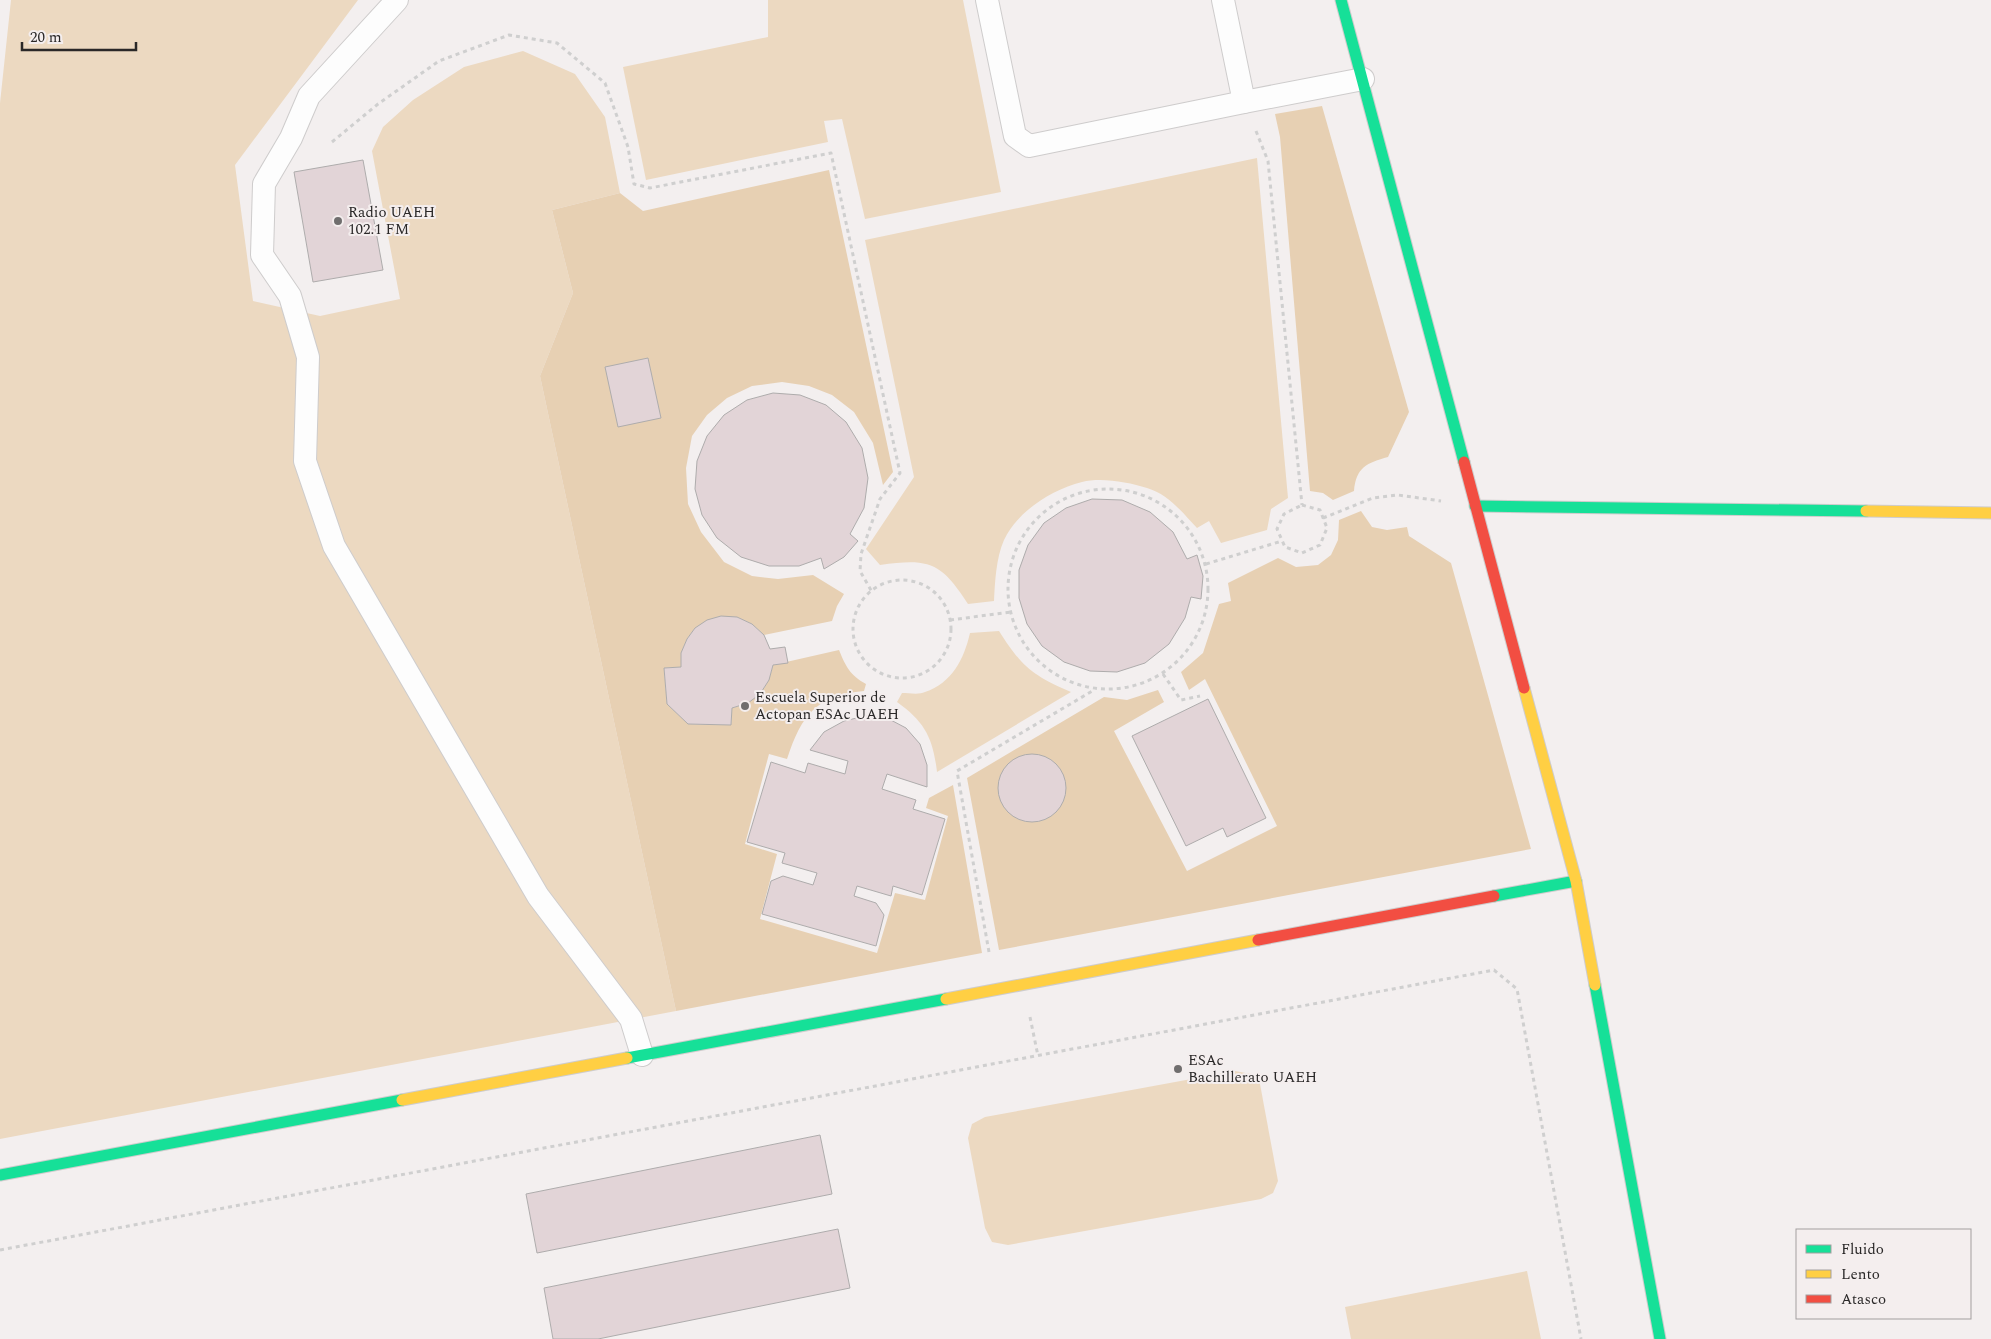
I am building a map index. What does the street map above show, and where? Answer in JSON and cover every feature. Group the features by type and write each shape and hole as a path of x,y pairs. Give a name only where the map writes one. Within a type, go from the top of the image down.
{"street":[{"path":"1341,0 1576,881 1660,1339"},
{"path":"1475,506 1991,513"},
{"path":"0,1175 1576,881"}],"lane":[{"path":"397,0 310,96 291,138 264,184 262,255 290,296 308,357 305,461 334,546 538,896 632,1019 642,1055"},
{"path":"987,0 1015,136 1029,146 1363,79"},
{"path":"1223,0 1244,102"}],"path":[{"path":"332,142 378,104 439,61 508,35 557,42 605,83 628,147 634,184 650,188 831,153 900,473 880,500 861,554 860,571 872,592"},
{"path":"1244,102 1268,161 1302,505"},
{"path":"1112,487 1143,493 1172,510 1193,534 1206,564 1209,597 1201,628 1184,656 1159,677 1129,688 1094,689 1062,679 1035,658 1016,629 1012,612 1008,596 1010,562 1025,530 1049,506 1080,491 1112,487"},
{"path":"1324,518 1373,498 1398,495 1475,506"},
{"path":"1302,505 1320,510 1327,528 1320,545 1302,553 1285,547 1278,529 1284,514 1302,505"},
{"path":"1206,564 1282,541"},
{"path":"908,580 923,585 940,599 950,620 948,643 938,663 925,673 910,678 894,677 878,672 865,660 857,646 853,629 856,612 864,598 877,587 893,581 908,580"},
{"path":"950,620 1012,612"},
{"path":"1163,674 1180,700 1200,696"},
{"path":"989,952 957,771 1094,689"},
{"path":"0,1250 1494,970 1517,989 1581,1339"}],"shaded area":[{"path":"11,0 358,0 235,165 253,301 320,316 400,299 372,151 383,127 413,100 464,67 523,51 575,74 605,117 620,193 552,210 573,293 540,376 676,1011 0,1139 0,103"},
{"path":"768,0 963,0 1001,192 865,219 842,119 824,121 828,142 646,180 623,67 768,37"},
{"path":"1322,106 1409,412 1388,457 1374,461 1364,467 1357,476 1354,491 1333,500 1323,493 1310,491 1280,137 1275,114"},
{"path":"1257,158 1288,498 1271,509 1267,530 1221,543 1209,521 1197,528 1174,504 1155,491 1123,482 1089,481 1070,486 1047,496 1027,511 1010,530 999,554 994,601 968,604 950,579 932,566 911,562 880,565 866,549 914,477 865,240"},
{"path":"829,170 893,472 883,485 873,443 854,412 832,395 809,386 782,382 752,386 727,398 707,415 692,436 686,468 688,504 701,532 724,562 752,576 778,579 813,575 844,594 837,606 832,621 764,635 752,624 737,617 695,628 687,639 681,653 681,667 664,668 667,704 688,724 731,725 732,708 748,702 760,694 768,682 773,665 839,650 849,670 866,684 864,691 834,697 813,710 799,730 787,759 769,754 745,844 777,854 760,919 877,953 895,893 925,900 948,816 926,808 929,798 953,785 982,953 676,1011 540,376 573,293 552,210 620,193 643,211"},
{"path":"1361,511 1372,527 1387,530 1407,527 1409,536 1451,563 1531,849 999,950 967,778 1104,697 1127,700 1158,690 1164,702 1114,731 1187,871 1277,826 1205,679 1189,690 1181,672 1203,653 1219,604 1231,601 1228,583 1278,558 1296,567 1318,565 1331,555 1338,540 1339,520"},
{"path":"999,631 1014,653 1029,669 1047,681 1071,692 937,772 933,750 926,732 907,709 897,702 902,693 923,693 943,683 960,661 970,633"},
{"path":"1235,1071 1251,1074 1260,1084 1278,1181 1273,1193 1261,1199 1008,1245 992,1242 985,1228 968,1138 972,1124 985,1117"},
{"path":"1527,1271 1541,1339 1351,1339 1345,1307"}],"building":[{"name":"Radio UAEH 102.1 FM","path":"363,160 383,270 313,282 294,172"},
{"path":"648,358 661,418 618,427 605,367"},
{"path":"773,393 800,395 826,405 846,422 862,448 868,478 864,508 850,534 858,541 844,557 824,569 821,558 799,566 769,566 741,557 717,538 702,515 695,489 697,461 707,436 724,415 747,400"},
{"path":"1092,499 1122,500 1150,512 1173,532 1187,559 1197,555 1203,576 1201,599 1191,597 1185,618 1169,644 1145,663 1117,672 1090,671 1064,662 1042,646 1027,624 1019,598 1019,570 1028,545 1044,523 1066,508"},
{"path":"721,616 737,617 752,624 764,635 770,649 785,647 788,663 773,665 769,680 760,694 748,703 732,708 731,725 688,724 667,704 664,668 681,667 681,653 687,639 695,628 707,620"},
{"path":"1208,699 1266,818 1227,837 1223,828 1186,846 1132,736"},
{"path":"865,716 887,718 906,728 920,744 927,765 927,787 887,774 882,789 916,800 913,809 945,819 922,895 893,886 891,896 857,886 854,896 876,903 884,915 876,946 762,914 771,881 783,876 813,885 817,873 782,863 785,853 747,842 771,762 805,773 808,763 845,774 848,761 810,750 824,732 844,721"},
{"path":"1025,754 1039,754 1051,759 1061,769 1066,781 1066,795 1061,807 1051,817 1039,822 1025,822 1013,817 1003,807 998,795 998,781 1003,769 1013,759"},
{"path":"820,1135 832,1194 537,1253 526,1194"},
{"path":"838,1229 850,1288 598,1339 553,1339 544,1288"}],"traffic: fast":[{"path":"1341,0 1464,462"},
{"path":"1475,506 1866,511"},
{"path":"1494,896 1576,881"},
{"path":"1595,985 1660,1339"},
{"path":"627,1058 946,999"},
{"path":"0,1175 402,1100"}],"traffic: slow":[{"path":"1866,511 1991,513"},
{"path":"1524,688 1576,881 1595,985"},
{"path":"946,999 1258,940"},
{"path":"402,1100 627,1058"}],"traffic: jam":[{"path":"1464,462 1524,688"},
{"path":"1258,940 1494,896"}],"place":[{"name":"Radio UAEH 102.1 FM","path":"338,221"},
{"name":"Escuela Superior de Actopan ESAc UAEH","path":"745,706"},
{"name":"ESAc Bachillerato UAEH","path":"1178,1069"}]}
